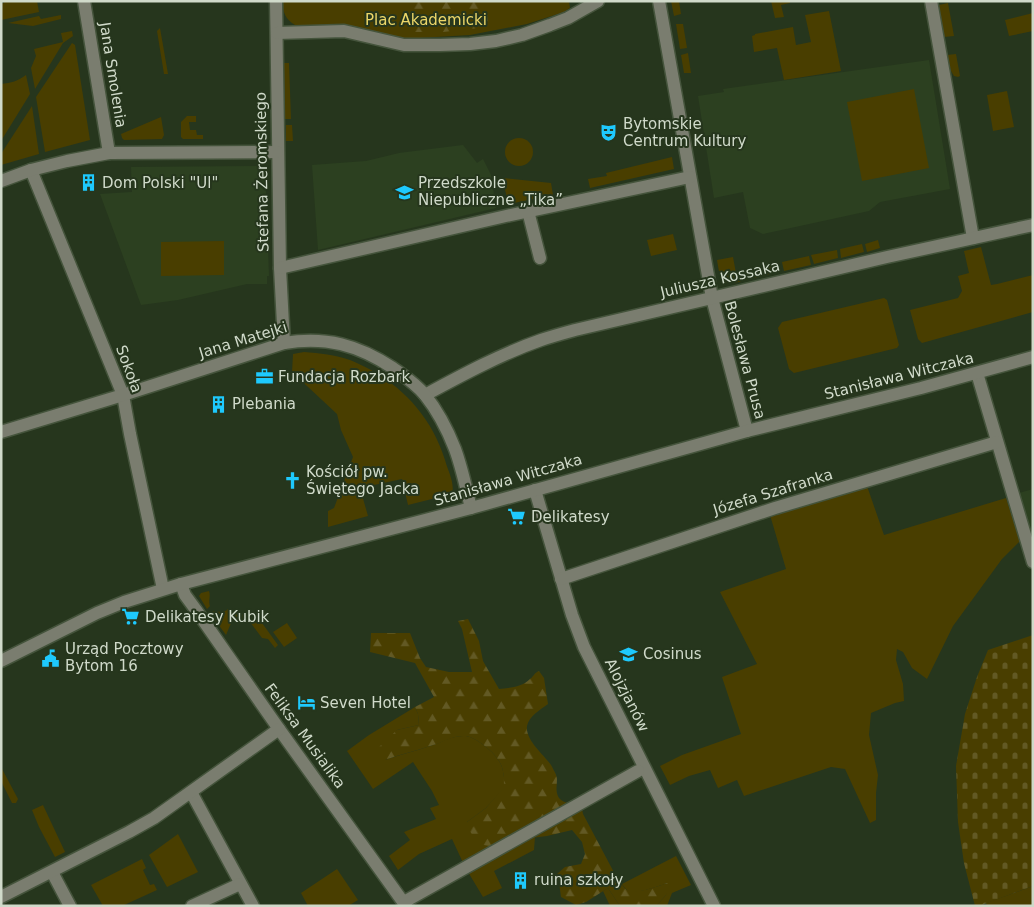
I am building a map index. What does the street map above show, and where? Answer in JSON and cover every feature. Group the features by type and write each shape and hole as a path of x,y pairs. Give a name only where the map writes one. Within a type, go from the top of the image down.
{"street":[{"name":"Jana Smolenia","path":"84,1 109,153"},
{"name":"Stefana Żeromskiego","path":"276,1 277,152 284,343"},
{"path":"277,33 344,32 404,45 440,46 470,44 496,41 541,28 568,18 598,1"},
{"name":"Bolesława Prusa","path":"659,1 712,298 747,431"},
{"path":"931,1 974,238"},
{"path":"1,181 31,170 109,153 277,152"},
{"name":"Sokoła","path":"31,170 123,395 163,589"},
{"path":"280,268 528,211 690,177"},
{"path":"528,211 540,258"},
{"name":"Juliusza Kossaka","path":"425,395 460,376 512,352 541,340 575,330 1033,224"},
{"name":"Jana Matejki","path":"1,432 284,343 311,340 348,345 379,359 407,378 425,395 455,448 471,508"},
{"name":"Stanisława Witczaka","path":"1,662 97,613 163,589 471,508 747,431 921,388 1033,357"},
{"path":"977,373 1033,562"},
{"name":"Józefa Szafranka","path":"561,579 774,508 997,442"},
{"name":"Alojzjanów","path":"535,490 561,579 584,647 714,906"},
{"name":"Feliksa Musialika","path":"181,584 185,595 405,904"},
{"path":"1,897 154,818 279,729"},
{"path":"405,904 638,771"},
{"path":"191,792 252,906"},
{"path":"52,872 70,906"},
{"path":"192,906 240,884"}],"shaded area":[{"path":"929,60 950,189 880,202 869,211 763,234 750,228 743,192 714,198 698,96 724,92 723,89"},
{"name":"Przedszkole Niepubliczne „Tika”","path":"463,145 477,163 483,159 491,175 496,208 318,250 312,165 366,161 399,153"},
{"path":"265,166 269,276 267,276 267,284 247,284 178,300 141,305 100,194 132,192 131,167"},
{"path":"1033,489 1033,544 1019,493"}],"green space":[{"path":"4,1 37,1 39,12 1,20 1,4"},
{"name":"Plac Akademicki","path":"282,1 569,1 570,8 564,12 527,24 470,35 403,38 352,26 295,25 285,15"},
{"path":"404,1 485,1 489,27 443,32 408,32 406,31"},
{"path":"671,1 679,1 681,14 674,16"},
{"path":"771,1 790,1 790,3 781,5 784,17 775,18"},
{"path":"948,3 954,36 944,37 939,5"},
{"path":"829,11 841,71 784,80 777,48 754,52 752,36 755,34 793,27 796,45 811,42 805,15"},
{"path":"1033,13 1033,31 1009,36 1005,20"},
{"path":"61,15 61,19 33,26 8,23 39,16 41,19"},
{"path":"676,24 683,24 687,48 680,49"},
{"path":"160,28 168,74 164,74 157,31"},
{"path":"72,31 73,36 63,43 35,89 31,68 36,56 34,49 63,42 61,33"},
{"path":"72,43 75,45 90,140 45,152 36,97"},
{"path":"688,53 691,73 684,73 681,55"},
{"path":"956,54 960,76 958,77 954,76 951,71 947,55"},
{"path":"284,63 289,63 291,119 285,119"},
{"path":"26,75 30,94 1,141 1,84 20,79"},
{"path":"914,89 929,168 862,181 847,102"},
{"path":"1007,91 1014,127 993,131 987,95"},
{"path":"32,106 39,154 1,165 1,154"},
{"path":"187,116 196,116 196,122 189,122 190,130 196,130 197,135 203,135 203,139 183,139 181,137 181,122"},
{"path":"161,117 164,135 162,139 124,140 122,138 121,134"},
{"path":"286,125 292,125 293,141 286,141"},
{"path":"519,138 529,142 533,152 529,162 519,166 509,162 505,152 509,142"},
{"path":"672,157 674,169 590,188 588,179 607,176 606,173"},
{"path":"503,178 551,183 553,195 509,204"},
{"path":"673,234 677,250 651,256 647,240"},
{"path":"878,240 880,248 867,252 865,244"},
{"path":"224,241 224,275 161,276 161,242"},
{"path":"862,244 864,252 841,258 840,249"},
{"path":"981,247 991,285 1033,275 1033,312 922,343 918,339 910,310 958,298 962,291 958,276 969,273 964,251"},
{"path":"837,250 838,258 814,264 811,255"},
{"path":"809,256 811,265 784,271 782,262"},
{"path":"733,257 736,273 749,270 751,278 733,283 723,280 717,260"},
{"path":"779,263 781,271 755,278 753,269"},
{"path":"884,298 887,300 899,345 897,348 794,373 789,369 778,328 782,322"},
{"path":"304,352 344,358 355,362 384,378 407,397 426,420 440,446 452,481 452,494 408,505 402,479 360,488 368,516 328,527 328,511 334,508 353,457 341,430 337,414 292,372 293,354"},
{"path":"867,486 884,535 1006,498 1020,541 1002,559 953,626 927,679 912,668 903,652 897,649 896,660 903,684 904,701 871,713 869,735 878,775 876,820 870,823 845,769 831,767 744,796 737,780 718,788 710,770 689,776 670,785 660,766 682,755 741,734 722,677 757,664 720,592 786,569 770,515"},
{"path":"209,591 210,606 207,609 199,596 201,593"},
{"path":"228,609 247,616 245,620 234,616 226,635 210,613 214,611 223,612"},
{"path":"252,618 262,623 278,645 275,648 268,639 262,638 250,622"},
{"path":"468,619 479,641 483,661 499,689 512,688 523,684 539,671 544,678 548,704 528,722 527,731 529,737 555,772 559,798 566,803 581,805 583,814 618,880 630,891 638,891 667,883 670,886 666,895 656,906 620,906 608,888 586,902 576,905 561,897 557,874 565,867 581,864 585,854 582,842 572,830 547,836 500,840 490,846 478,844 468,828 467,822 486,808 504,787 504,781 502,767 497,757 475,739 466,736 457,737 385,760 378,748 397,730 419,725 415,707 434,697 415,663 370,652 371,633 410,633 420,658 426,667 449,672 472,672 462,629 458,621"},
{"path":"287,623 297,638 284,647 273,632"},
{"path":"1033,635 1033,886 975,906 964,863 958,822 956,766 965,714 988,650"},
{"path":"415,707 419,725 397,730 385,760 453,737 466,736 475,739 497,757 503,770 505,787 486,808 467,822 490,846 500,840 535,837 534,850 494,871 502,888 483,897 465,867 452,839 419,854 398,870 389,856 410,840 404,832 436,819 430,808 439,805 413,762 373,789 347,751"},
{"path":"1,767 18,799 16,803 12,803 1,781"},
{"path":"43,805 65,852 55,857 32,810"},
{"path":"178,834 198,872 167,887 149,855"},
{"path":"676,856 691,885 672,893 667,906 656,906 666,895 667,883 635,892 628,891 622,884"},
{"path":"142,859 146,868 143,870 150,885 154,884 157,890 122,906 103,906 91,885"},
{"path":"337,869 358,900 348,906 308,906 301,893"},
{"path":"1033,886 1033,906 987,906 986,903"},
{"path":"608,888 620,906 610,906 603,891"}],"place":[{"name":"Bytomskie Centrum Kultury","path":"609,133"},
{"name":"Dom Polski \"Ul\"","path":"88,183"},
{"name":"Przedszkole Niepubliczne „Tika”","path":"404,192"},
{"name":"Fundacja Rozbark","path":"264,377"},
{"name":"Plebania","path":"218,404"},
{"name":"Kościół pw. Świętego Jacka","path":"292,481"},
{"name":"Delikatesy","path":"517,517"},
{"name":"Delikatesy Kubik","path":"131,617"},
{"name":"Cosinus","path":"629,654"},
{"name":"Urząd Pocztowy Bytom 16","path":"51,658"},
{"name":"Seven Hotel","path":"306,703"},
{"name":"ruina szkoły","path":"520,880"}]}
